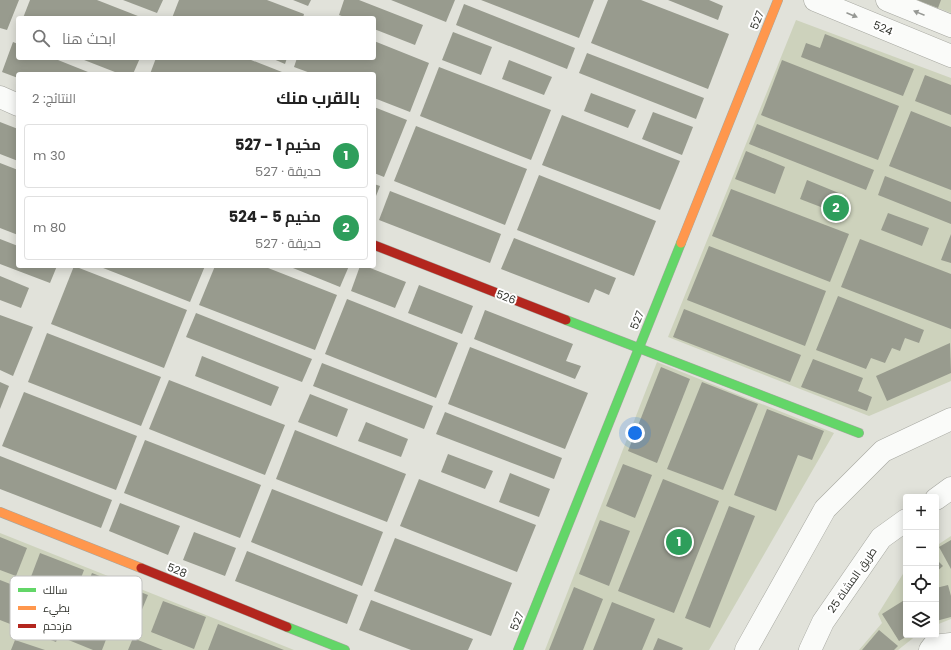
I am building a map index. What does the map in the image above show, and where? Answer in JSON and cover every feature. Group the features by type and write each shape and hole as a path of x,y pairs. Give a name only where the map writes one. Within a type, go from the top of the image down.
{"street":[{"name":"527","path":"518,650 778,0"},
{"name":"524","path":"816,0 951,56"},
{"path":"887,0 951,26"},
{"path":"0,97 16,103"},
{"name":"526","path":"376,246 859,433"},
{"path":"746,650 825,509 883,452 951,419"},
{"path":"939,497 951,488"},
{"name":"528","path":"0,512 345,650"},
{"name":"طريق المشاة 25","path":"810,650 823,622 881,538 903,522"},
{"path":"930,650 933,646 951,644"}],"green space":[{"path":"917,0 951,0 951,13"},
{"path":"796,20 951,78 951,381 869,416 668,337"},
{"path":"657,362 834,433 709,650 545,650"},
{"path":"0,533 108,576 10,576 10,640 142,640 142,590 294,650 0,650"},
{"path":"951,536 951,619 939,624 939,566 939,544"},
{"path":"903,574 903,638 913,638 898,650 859,650 882,623 878,614"}],"building":[{"path":"0,0 19,0 7,30 0,28"},
{"path":"30,0 97,0 138,16 24,16"},
{"path":"123,0 163,0 157,13"},
{"path":"179,0 267,0 304,14 304,16 173,16"},
{"path":"293,0 311,0 308,6"},
{"path":"344,0 359,0 423,25 415,45 376,30 376,16 339,15"},
{"path":"391,0 455,0 446,22"},
{"path":"481,0 594,0 579,38"},
{"path":"608,0 641,0 729,34 708,89 591,43"},
{"path":"668,0 709,0 723,6 718,20"},
{"path":"917,0 941,0 938,8"},
{"path":"464,4 575,48 567,69 456,25"},
{"path":"453,32 492,47 481,75 442,60"},
{"path":"825,34 914,69 903,96 801,57 806,43 820,48"},
{"path":"13,42 16,43 16,60 58,60 88,72 16,72 16,77 2,72"},
{"path":"376,42 429,63 410,112 376,99 376,72 308,72 294,67 296,60 376,60"},
{"path":"587,53 704,98 696,119 579,73"},
{"path":"84,60 139,60 134,72 115,72"},
{"path":"155,60 251,60 282,72 151,72"},
{"path":"276,60 286,60 285,64"},
{"path":"509,60 552,77 544,95 502,79"},
{"path":"782,60 899,106 878,160 761,115"},
{"path":"439,67 551,110 531,160 420,116"},
{"path":"925,75 951,85 951,115 915,101"},
{"path":"591,93 636,110 628,128 584,111"},
{"path":"376,108 407,120 384,177 376,174"},
{"path":"911,111 951,127 951,190 889,166"},
{"path":"653,112 693,127 682,155 642,139"},
{"path":"562,115 680,161 660,210 542,165"},
{"path":"0,122 16,128 16,160 0,154"},
{"path":"757,124 874,170 866,190 749,144"},
{"path":"416,126 527,169 505,225 394,181"},
{"path":"746,151 785,167 775,194 735,179"},
{"path":"0,163 16,169 16,234 0,228"},
{"path":"539,175 656,221 634,276 517,230"},
{"path":"885,176 951,202 951,224 878,195"},
{"path":"807,180 846,196 839,214 800,199"},
{"path":"376,185 380,186 376,196"},
{"path":"731,189 849,234 830,282 712,236"},
{"path":"390,191 501,234 490,263 379,220"},
{"path":"888,213 929,228 922,246 881,230"},
{"path":"951,234 951,263 941,260"},
{"path":"514,238 616,278 609,295 595,289 589,303 501,269"},
{"path":"0,239 16,245 16,268 56,268 50,283 0,264"},
{"path":"860,239 951,274 951,329 841,287"},
{"path":"709,246 826,291 805,346 687,300"},
{"path":"73,268 79,268 187,310 164,368 51,324"},
{"path":"103,268 204,268 190,302"},
{"path":"214,268 268,268 337,295 315,350 199,305"},
{"path":"293,268 348,268 340,287"},
{"path":"359,268 370,268 406,282 395,308 351,291"},
{"path":"0,276 29,288 21,308 0,300"},
{"path":"419,285 473,306 462,334 408,313"},
{"path":"838,296 924,330 919,343 905,338 900,351 892,348 885,363 871,358 866,369 816,350"},
{"path":"347,299 458,343 436,398 325,354"},
{"path":"684,309 801,355 790,382 673,337"},
{"path":"485,310 573,344 566,361 581,366 575,379 474,339"},
{"path":"196,313 312,359 302,382 186,337"},
{"path":"0,315 33,327 13,376 0,370"},
{"path":"47,333 161,377 141,426 28,382"},
{"path":"950,343 951,373 887,401 876,376"},
{"path":"470,347 588,393 565,449 448,404"},
{"path":"202,356 279,387 271,406 195,376"},
{"path":"813,359 863,378 858,391 872,397 867,411 801,387"},
{"path":"322,363 433,406 424,429 313,386"},
{"path":"661,367 690,379 657,463 628,451"},
{"path":"169,380 285,425 265,475 149,429"},
{"path":"0,382 9,386 0,409"},
{"path":"702,382 758,404 723,490 667,469"},
{"path":"24,392 137,436 116,490 2,446"},
{"path":"310,394 348,409 337,437 298,422"},
{"path":"767,409 824,431 812,460 798,455 776,511 734,495"},
{"path":"445,412 562,458 554,479 436,434"},
{"path":"366,422 408,439 401,457 358,441"},
{"path":"295,430 406,474 387,522 276,479"},
{"path":"145,440 261,485 240,538 124,493"},
{"path":"448,454 493,471 485,489 441,472"},
{"path":"0,456 112,500 101,528 0,489"},
{"path":"623,464 652,475 635,518 606,506"},
{"path":"510,473 550,489 539,517 499,502"},
{"path":"419,479 536,525 517,572 400,526"},
{"path":"663,479 719,501 674,613 618,591"},
{"path":"272,489 383,532 362,586 251,542"},
{"path":"120,503 180,526 168,555 109,531"},
{"path":"729,506 755,516 710,628 685,618"},
{"path":"600,520 630,531 609,586 579,574"},
{"path":"194,532 236,548 225,576 183,560"},
{"path":"0,537 27,548 16,576 0,570"},
{"path":"395,538 512,583 491,636 374,591"},
{"path":"951,540 951,569 939,547"},
{"path":"247,551 358,595 347,624 235,581"},
{"path":"40,553 84,570 82,576 31,576"},
{"path":"939,562 943,566 939,569"},
{"path":"92,573 100,576 91,576"},
{"path":"0,580 10,584 10,624 0,620"},
{"path":"948,585 951,596 951,617 939,620 939,602 939,587"},
{"path":"574,587 603,599 583,650 549,650"},
{"path":"142,593 148,595 142,610"},
{"path":"371,600 473,639 468,650 411,650 359,630"},
{"path":"163,601 206,617 194,649 151,632"},
{"path":"903,601 904,638 899,641 882,614"},
{"path":"612,602 655,619 642,650 593,650"},
{"path":"218,624 284,650 208,650"},
{"path":"879,630 898,646 894,650 862,650"},
{"path":"658,638 683,648 682,650 653,650"},
{"path":"15,640 45,650 11,650"},
{"path":"68,640 106,640 102,650 93,650"},
{"path":"132,640 138,640 163,650 128,650"}],"traffic: fast":[{"path":"518,650 681,243"},
{"path":"566,320 859,433"},
{"path":"287,627 345,650"}],"traffic: slow":[{"path":"681,243 778,0"},
{"path":"0,512 141,568"}],"traffic: jam":[{"path":"376,246 566,320"},
{"path":"141,568 287,627"}],"place":[{"name":"مخيم 5 - 524","path":"836,208"},
{"name":"مخيم 1 - 527","path":"679,542"}]}
